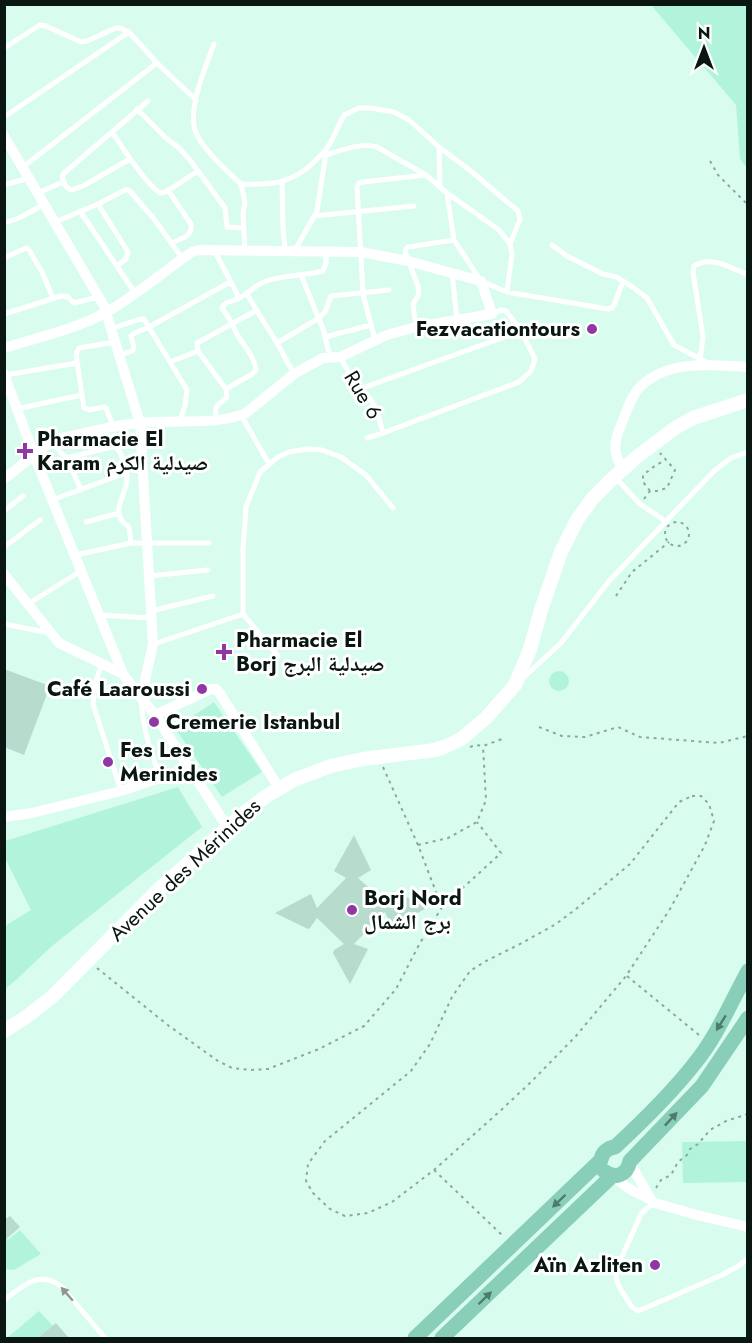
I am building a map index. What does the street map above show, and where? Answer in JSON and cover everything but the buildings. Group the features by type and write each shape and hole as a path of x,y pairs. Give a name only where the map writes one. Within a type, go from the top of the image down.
{"main road":[{"name":"Avenue des Mérinides","path":"4,1031 41,1006 159,889 260,801 279,788 331,766 378,756 435,750 454,743 486,718 515,685 530,649 565,543 584,509 597,493 652,444 685,422 747,400"},
{"path":"415,1338 601,1160 604,1152 615,1147 647,1117 696,1062 727,1012 747,971"},
{"path":"442,1338 613,1176 621,1175 627,1170 630,1162 702,1086 747,1018"},
{"path":"615,1147 624,1150 630,1162"},
{"path":"601,1160 604,1170 613,1176"}],"street":[{"path":"6,143 38,193 106,312 140,423 153,644 141,698"},
{"path":"4,348 89,321 135,294 192,252 214,250 361,252 408,261 481,281 492,314 416,327 387,335 335,356 323,358 294,374 241,415 216,420 140,423 52,441 4,479"},
{"path":"618,472 615,452 618,433 639,388 654,376 677,367 711,365 747,367"},
{"path":"5,374 34,455 123,674 155,716 228,828"},
{"path":"4,574 58,643 123,674"},
{"path":"155,716 211,689 216,689 279,788"},
{"path":"4,817 32,813 121,791 189,768"},
{"path":"630,1162 652,1201"},
{"path":"613,1176 621,1184 652,1201 696,1215 747,1227"}],"lane":[{"path":"4,48 40,25 81,42 120,28 129,32 157,63 196,100"},
{"path":"4,117 129,32"},
{"path":"214,44 196,100 195,131 213,156 241,184 245,202 243,214 245,250"},
{"path":"23,168 157,63"},
{"path":"130,159 72,190 68,189 63,182 63,174 148,101"},
{"path":"290,250 317,212 326,152 344,115 359,108 394,112 409,120 518,211 520,219 510,244"},
{"path":"137,109 178,147 198,171 225,208 227,227 244,228"},
{"path":"112,132 130,159 158,191 163,193 198,171"},
{"path":"241,184 259,185 282,182 308,168 326,152 370,145 426,175 499,230 510,244 512,254 507,292"},
{"path":"439,147 440,187"},
{"path":"375,340 363,293 357,187 363,182 426,175"},
{"path":"4,185 29,178"},
{"path":"38,193 63,182"},
{"path":"282,182 283,228 290,250"},
{"path":"55,222 129,190 154,219 182,258"},
{"path":"168,190 192,229 189,235 172,243"},
{"path":"447,193 454,240 481,281 507,292 608,309 614,305 623,281"},
{"path":"4,223 19,218 44,204"},
{"path":"98,204 128,252 126,259 117,266"},
{"path":"314,216 414,206"},
{"path":"80,211 135,294"},
{"path":"416,327 412,304 418,294 418,286 405,252 408,247 454,240"},
{"path":"552,244 567,256 623,281 646,298 674,345 711,365"},
{"path":"4,258 24,248 29,250 53,298"},
{"path":"214,250 239,298"},
{"path":"226,389 256,370 254,360 222,308 224,303 239,298 268,280 323,271 326,251"},
{"path":"700,359 703,337 694,266 708,261 747,275"},
{"path":"452,273 457,321"},
{"name":"Rue 6","path":"301,275 325,337 335,356 371,400 377,411 383,433"},
{"path":"119,356 134,348 131,336 231,282"},
{"path":"277,343 319,318 325,312 331,296 389,290"},
{"path":"246,293 294,374"},
{"path":"4,314 64,296 74,303 98,297"},
{"path":"216,420 216,408 227,397 226,389 196,345 232,322 257,310"},
{"path":"367,438 519,381 531,371 535,359 521,331 506,311 501,310 492,314"},
{"path":"111,329 144,319 187,390 180,422"},
{"path":"325,337 371,325"},
{"path":"360,388 521,331"},
{"path":"113,428 106,408 89,410 84,408 76,354 79,348 115,342"},
{"path":"170,362 198,351"},
{"path":"5,374 77,363"},
{"path":"16,409 82,395"},
{"path":"241,415 269,464"},
{"path":"52,441 67,459 81,490"},
{"path":"67,459 116,447 122,455 126,473 119,513 123,524 129,527 131,543"},
{"path":"278,656 243,614 246,507 260,472 278,457 289,452 307,449 322,450 340,457 366,475 393,508"},
{"path":"515,685 561,643 609,581 714,471 731,459 747,452"},
{"path":"618,472 640,504 667,522"},
{"path":"52,500 126,473"},
{"path":"4,511 23,496"},
{"path":"86,522 119,513"},
{"path":"4,547 40,520"},
{"path":"75,555 131,543 209,543"},
{"path":"149,576 208,570"},
{"path":"28,604 81,571"},
{"path":"99,615 151,615 213,596"},
{"path":"153,644 243,614"},
{"path":"4,624 51,634"},
{"path":"102,664 95,683 93,704 121,791"},
{"path":"141,698 145,732 160,777"},
{"path":"652,1201 641,1214 615,1276 635,1310 638,1311 722,1275 740,1265 747,1258"},
{"path":"4,1300 32,1281 48,1279 62,1287 105,1338"}],"path":[{"path":"711,161 718,175 747,205"},
{"path":"660,453 675,470 667,488 650,491 642,482 643,475 666,460"},
{"path":"640,504 650,491"},
{"path":"616,596 632,572 669,542 676,546 684,544 689,533 686,526"},
{"path":"540,727 562,736 585,737 618,727 640,737 719,743 747,736"},
{"path":"418,845 448,838 477,822 486,800 483,746"},
{"path":"378,756 418,845 442,906"},
{"path":"692,796 701,796 709,804 714,821 705,845 670,909 626,976 576,1036 531,1082 434,1170 392,1202 368,1213 345,1216 330,1209 313,1193 306,1180 308,1164 325,1141 411,1071 430,1044 452,997 470,971 556,924 630,864 679,801 692,796"},
{"path":"88,960 169,1026 218,1061 232,1068 268,1069 319,1049 364,1026 396,989 442,906 501,853 477,822"},
{"path":"626,976 709,1042"},
{"path":"652,1201 661,1180 671,1175 678,1162 710,1130 726,1121 747,1114"},
{"path":"434,1170 512,1245"}],"green space":[{"path":"651,5 747,5 747,168 740,159 736,105"},
{"path":"559,671 566,674 569,681 566,688 559,691 552,688 549,681 552,674"},
{"path":"214,702 262,772 222,797 175,728"},
{"path":"178,787 202,827 52,946 5,989 5,926 31,910 5,858 5,841"},
{"path":"747,1141 747,1182 683,1183 682,1142"},
{"path":"20,1230 41,1254 14,1270 5,1269 4,1236 8,1240"},
{"path":"39,1311 53,1326 38,1338 7,1338"}],"place":[{"name":"Fezvacationtours","path":"592,329"},
{"name":"Pharmacie El Karam صيدلية الكرم","path":"25,451"},
{"name":"Pharmacie El Borj صيدلية البرج","path":"224,652"},
{"name":"Café Laaroussi","path":"202,689"},
{"name":"Cremerie Istanbul","path":"154,722"},
{"name":"Fes Les Merinides","path":"108,762"},
{"name":"Borj Nord برج الشمال","path":"352,910"},
{"name":"Aïn Azliten","path":"655,1265"}]}
